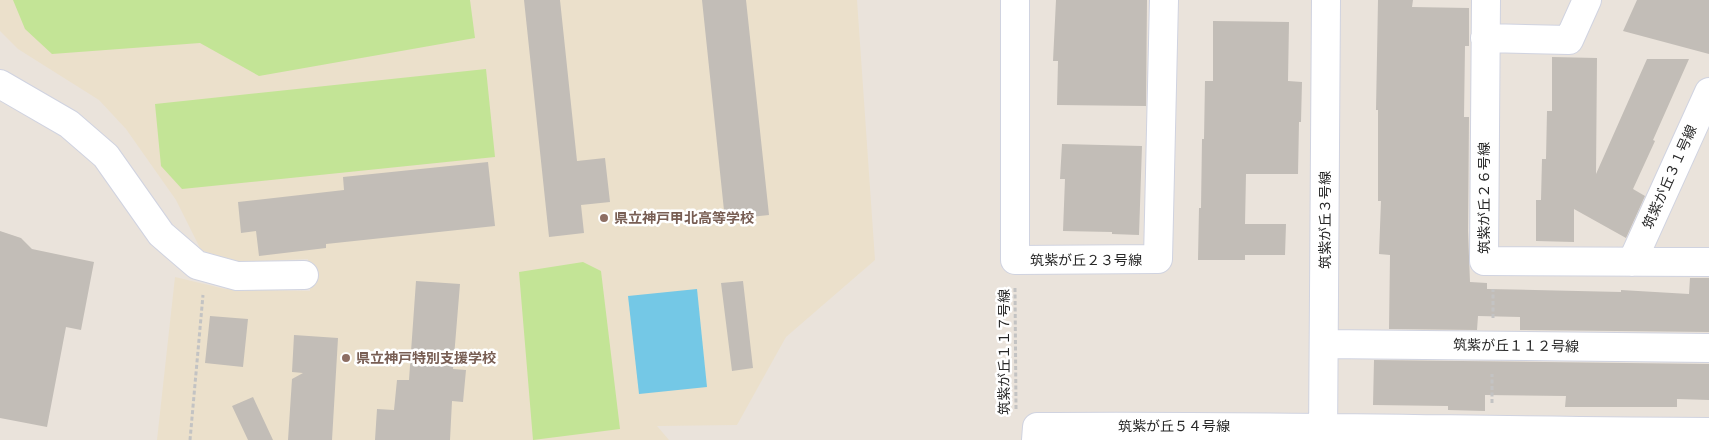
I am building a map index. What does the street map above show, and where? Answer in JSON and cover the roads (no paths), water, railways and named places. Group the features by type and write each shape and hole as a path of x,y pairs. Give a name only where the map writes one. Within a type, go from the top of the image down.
{"street":[{"name":"筑紫が丘２３号線","path":"1015,0 1015,260 1158,259 1164,0"},
{"name":"筑紫が丘３号線","path":"1323,434 1326,0"},
{"name":"筑紫が丘２６号線","path":"1486,0 1484,261 1709,262"},
{"path":"1485,38 1569,40 1587,0"},
{"path":"0,84 69,124 106,156 161,234 196,265 236,276 304,275"},
{"name":"筑紫が丘３１号線","path":"1632,262 1709,92"},
{"name":"筑紫が丘１１２号線","path":"1324,344 1709,348"},
{"name":"筑紫が丘５４号線","path":"1037,433 1627,436 1709,432"}],"water":[{"path":"697,289 707,387 639,394 628,296"}],"place":[{"name":"県立神戸甲北高等学校","path":"604,218"},
{"name":"県立神戸特別支援学校","path":"346,358"}]}
